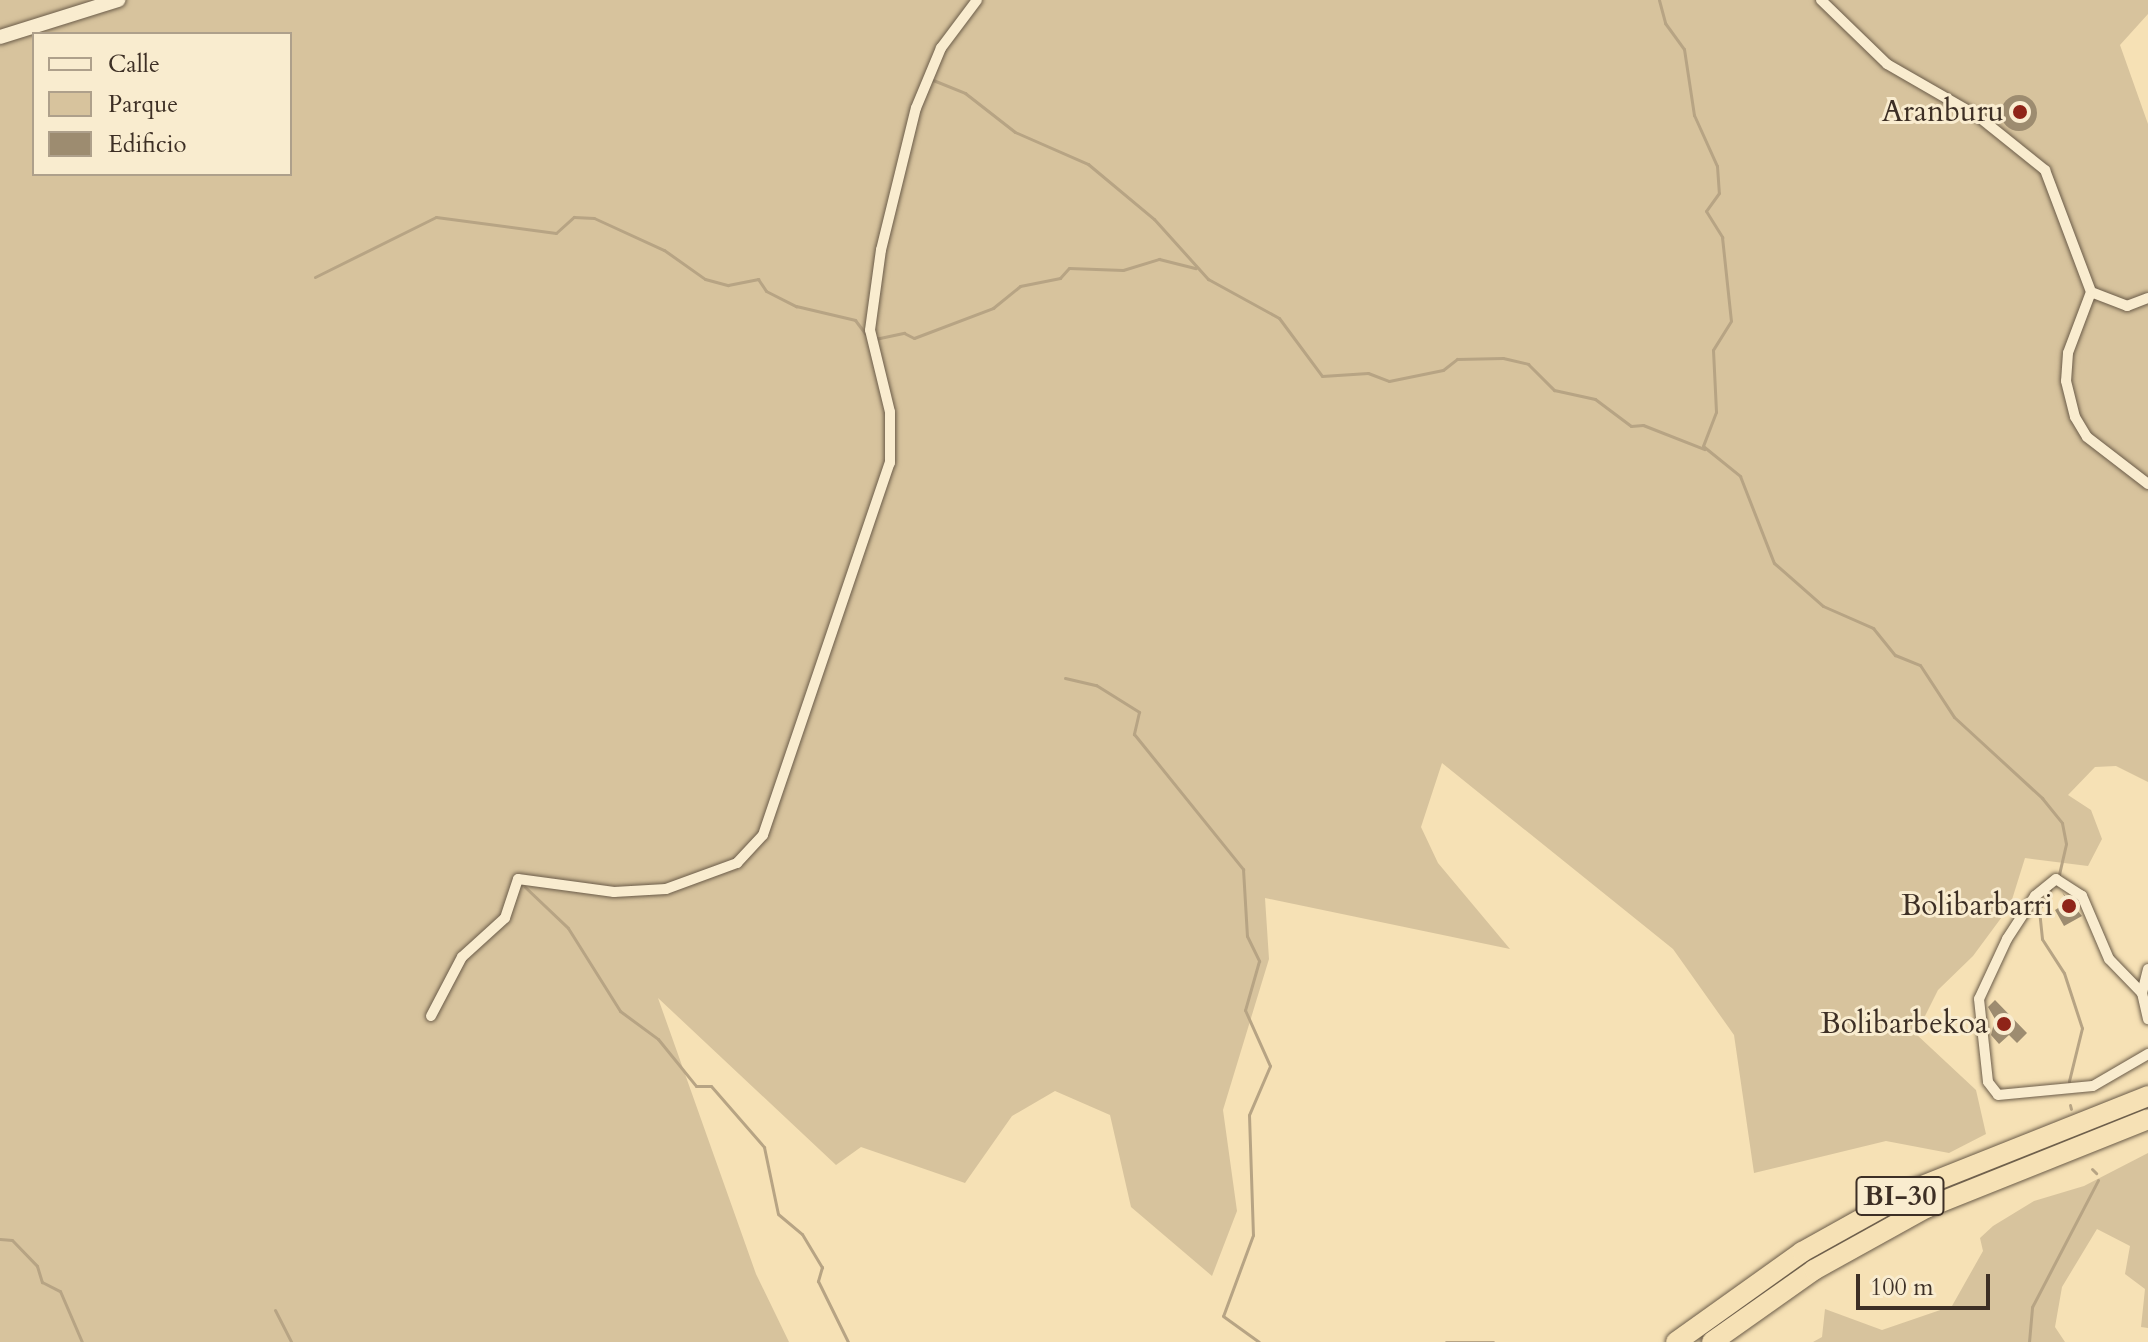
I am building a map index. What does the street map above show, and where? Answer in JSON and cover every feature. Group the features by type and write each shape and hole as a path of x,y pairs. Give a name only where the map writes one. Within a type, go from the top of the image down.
{"highway":[{"name":"BI-30","path":"1676,1342 1789,1260 1904,1194 2148,1096"},
{"name":"BI-30","path":"1712,1342 1814,1270 1926,1208 2148,1119"}],"street":[{"path":"0,37 118,0"},
{"path":"431,1016 462,957 505,918 518,879 614,892 666,889 737,863 763,835 890,463 890,412 870,330 881,250 916,108 941,48 977,0"},
{"path":"1821,0 1887,64 1979,117 2045,170 2091,292 2068,353 2066,381 2075,417 2087,437 2148,484"},
{"path":"2091,292 2127,306 2148,298"},
{"path":"2142,993 2109,959 2082,896 2060,879 2035,896 1983,979 1979,999 1988,1082 1998,1095 2065,1092 2093,1086 2148,1054"},
{"path":"2148,969 2142,993 2148,1019"}],"green space":[{"path":"0,0 2148,0 2148,14 2120,45 2148,124 2148,782 2116,766 2095,767 2068,795 2091,810 2102,839 2088,866 2025,858 2010,906 1973,956 1938,990 1916,1034 1976,1090 1986,1134 1949,1153 1886,1141 1754,1173 1734,1035 1673,949 1442,763 1421,827 1438,863 1510,949 1265,898 1269,959 1223,1110 1237,1211 1212,1276 1131,1207 1110,1115 1055,1091 1012,1116 965,1183 861,1147 836,1165 658,998 756,1274 789,1342 0,1342"},
{"path":"2148,1153 2148,1328 2141,1327 2145,1289 2125,1274 2130,1246 2097,1229 2062,1287 2055,1327 2065,1342 1813,1342 1822,1337 1825,1309 1882,1330 1952,1306 1983,1251 1980,1238 1993,1226 2034,1201 2084,1186"}],"building":[{"name":"Aranburu","path":"2019,95 2031,101 2037,113 2031,125 2019,131 2007,125 2001,113 2007,101"},
{"name":"Bolibarbarri","path":"2062,892 2082,916 2064,926 2055,910 2068,902"},
{"name":"Bolibarbekoa","path":"1995,1000 2027,1033 2017,1043 2009,1035 1999,1044 1991,1035 1995,1019 1988,1007"}],"waterway":[{"path":"1659,0 1665,23 1684,49 1694,115 1717,166 1719,193 1706,211 1722,237 1731,321 1713,350 1716,412 1703,446 1740,476 1774,563 1823,606 1873,628 1895,655 1920,665 1954,717 2042,798 2062,823 2066,844 2058,879"},
{"path":"933,80 965,93 1015,132 1088,164 1154,219 1208,279 1279,318 1322,376 1368,373 1389,381 1443,370 1457,359 1503,358 1528,364 1554,390 1595,399 1631,426 1643,425 1704,449"},
{"path":"315,277 436,217 556,233 574,217 594,218 664,250 705,279 728,285 758,279 766,291 796,306 855,320 870,340"},
{"path":"875,339 904,333 914,338 993,308 1020,286 1060,278 1069,268 1123,270 1159,259 1196,268"},
{"path":"1065,678 1096,685 1139,712 1134,734 1243,869 1247,936 1259,961 1245,1010 1270,1066 1249,1115 1253,1235 1223,1316 1259,1342"},
{"path":"525,887 568,928 620,1011 658,1039 696,1086 711,1086 764,1147 778,1214 802,1234 822,1267 818,1281 848,1342"},
{"path":"2051,888 2039,910 2042,939 2064,973 2082,1028 2069,1081"},
{"path":"2070,1105 2071,1109"},
{"path":"2092,1169 2096,1173"},
{"path":"2029,1342 2032,1307 2098,1180"},
{"path":"0,1239 12,1240 37,1266 42,1282 60,1291 82,1342"},
{"path":"275,1310 291,1342"},
{"path":"1446,1342 1493,1342"}],"place":[{"name":"Aranburu","path":"2020,112"},
{"name":"Bolibarbarri","path":"2069,906"},
{"name":"Bolibarbekoa","path":"2004,1024"}]}
